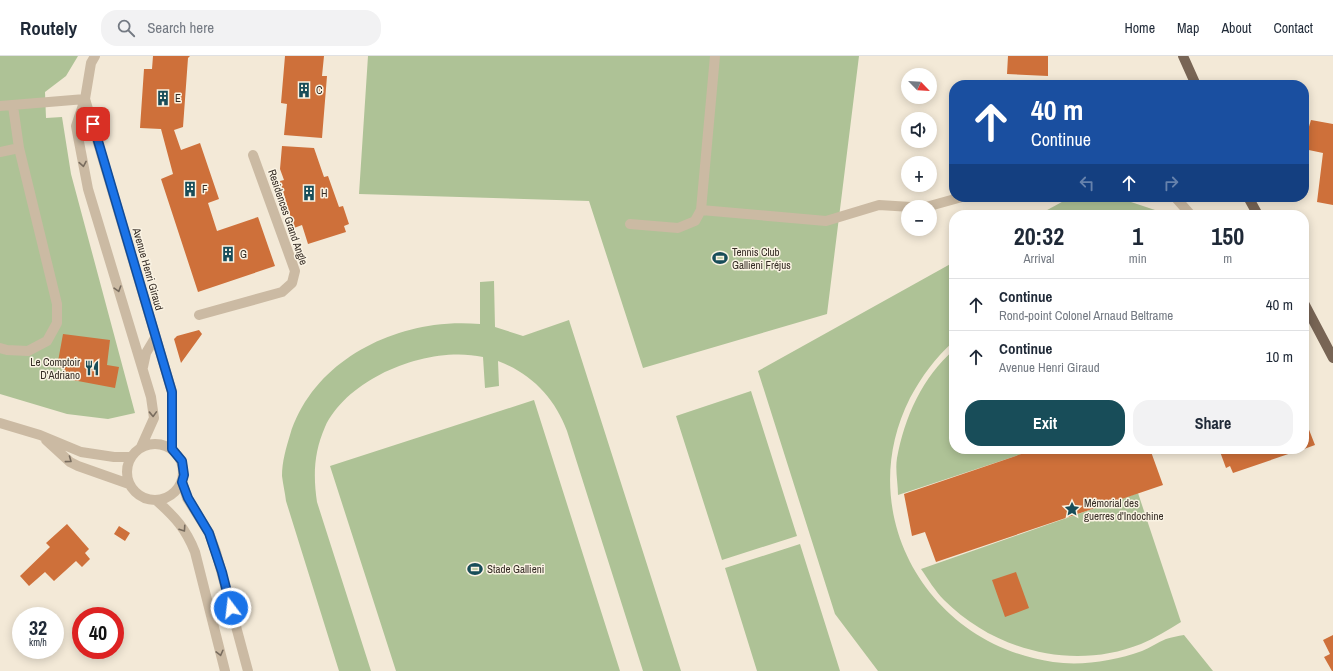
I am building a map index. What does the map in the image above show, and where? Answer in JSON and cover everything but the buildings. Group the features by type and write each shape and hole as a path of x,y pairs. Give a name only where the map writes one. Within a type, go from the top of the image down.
{"main road":[{"path":"1183,56 1194,80"},
{"path":"1309,312 1333,358"}],"street":[{"name":"Avenue Henri Giraud","path":"95,56 91,63 85,99 76,126 88,189 151,397 154,418 141,447"},
{"path":"630,224 678,228 695,221 701,210 715,56"},
{"name":"Avenue Henri Giraud","path":"85,99 172,392 172,449"},
{"path":"0,106 85,99"},
{"path":"0,348 28,351 47,341 57,324 58,304 19,148 13,106"},
{"path":"0,152 19,148"},
{"name":"Residences Grand Angle","path":"199,314 282,292 292,283 295,271 253,155"},
{"path":"937,204 949,201"},
{"path":"1179,202 1187,210"},
{"path":"701,210 826,222 879,205 901,206"},
{"path":"143,369 146,353 155,338"},
{"path":"0,423 40,435 81,452 114,457 130,457"},
{"path":"40,435 70,462 88,470 130,484"},
{"path":"157,501 172,495 182,482 184,475 182,461 172,449 157,443 141,447 130,457 127,471 130,484 140,497 157,501 178,520 189,537 195,552 225,671"},
{"path":"182,482 188,498 209,533 216,552 248,671"}],"green space":[{"path":"0,56 78,56 66,76 45,92 46,118 62,117 71,174 135,413 108,419 67,414 0,394"},
{"name":"Tennis Club Gallieni Fréjus","path":"368,56 859,56 827,314 643,368 589,201 359,194"},
{"path":"1062,202 1131,202 1155,210 1047,210"},
{"path":"949,265 949,345 924,375 910,398 894,442 890,485 897,527 912,566 937,601 969,629 1008,650 1053,662 1087,663 1131,655 1145,650 1166,639 1184,635 1213,671 878,671 835,614 758,371"},
{"path":"494,281 495,327 523,336 569,320 681,671 643,671 567,431 556,408 549,398 531,380 521,372 498,361 499,386 485,388 483,357 462,354 416,360 393,368 372,379 352,393 337,409 321,436 315,464 317,502 371,671 339,671 286,501 282,476 284,455 299,412 312,392 328,374 346,359 366,347 388,337 434,325 463,323 480,324 480,282"},
{"path":"949,355 949,454 1022,454 898,495 896,463 904,428 916,399 924,385"},
{"path":"751,391 797,536 722,560 676,416"},
{"name":"Stade Gallieni","path":"534,400 620,671 396,671 330,466"},
{"path":"1138,493 1181,622 1141,644 1115,652 1089,656 1062,655 1036,651 1011,643 987,632 964,618 944,600 921,569"},
{"path":"800,544 840,671 757,671 725,568"}],"place":[{"name":"C","path":"304,90"},
{"name":"E","path":"163,98"},
{"name":"F","path":"190,189"},
{"name":"H","path":"309,193"},
{"name":"G","path":"228,254"},
{"name":"Tennis Club Gallieni Fréjus","path":"720,258"},
{"name":"Le Comptoir D'Adriano","path":"92,368"},
{"name":"Mémorial des guerres d'Indochine","path":"1072,509"},
{"name":"Stade Gallieni","path":"475,569"}],"route":[{"path":"93,124 172,392 172,449 178,454 182,461 184,475 182,482 188,498 209,533 222,572 231,608"}]}
